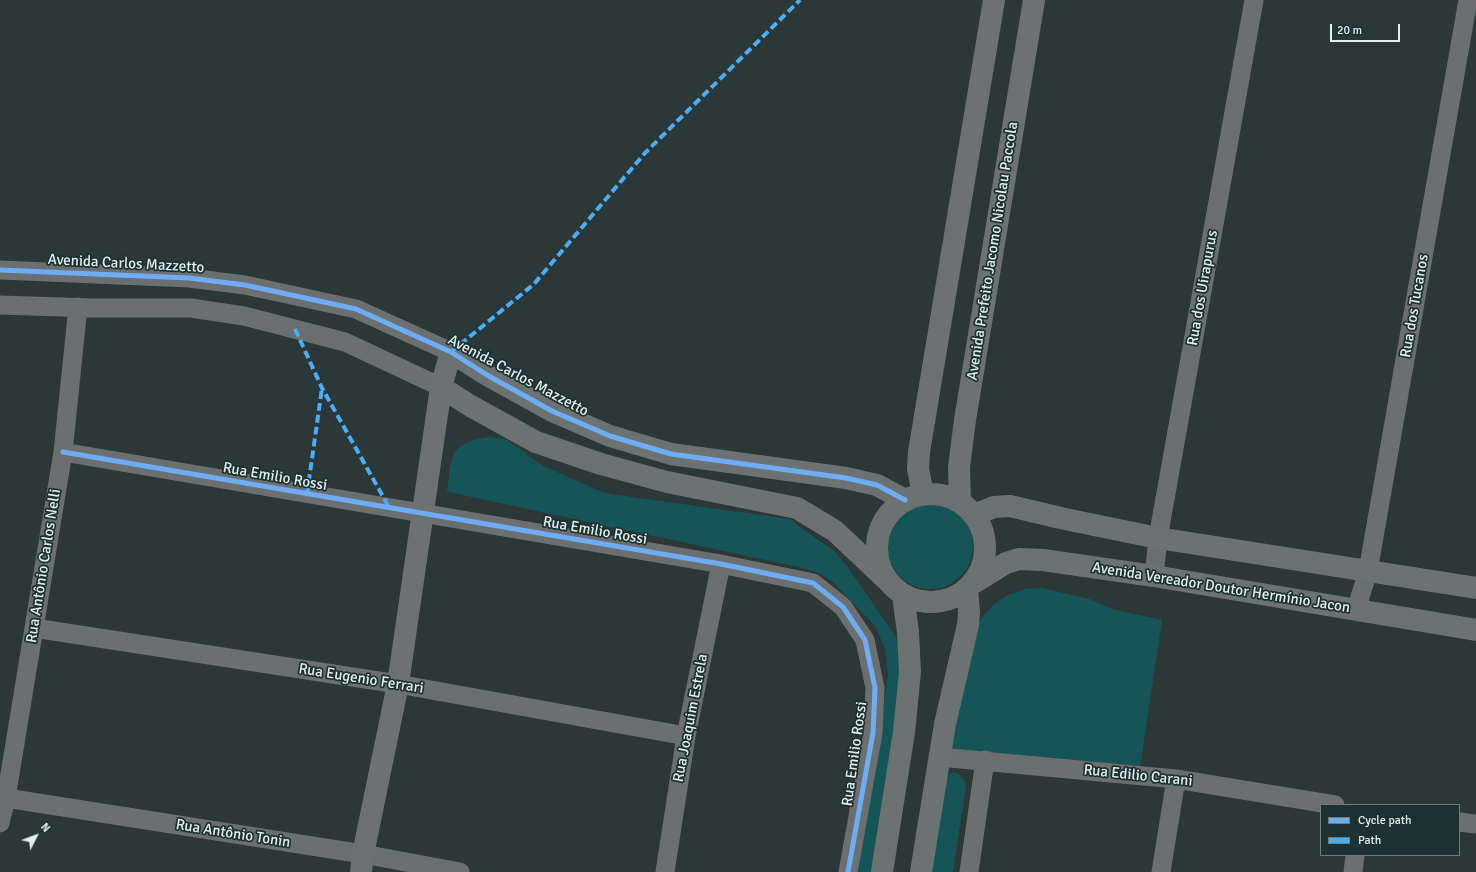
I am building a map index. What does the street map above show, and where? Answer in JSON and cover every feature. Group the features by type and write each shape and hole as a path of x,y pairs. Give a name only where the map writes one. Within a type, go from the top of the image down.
{"street":[{"path":"914,497 919,452 994,0"},
{"name":"Avenida Prefeito Jacomo Nicolau Paccola","path":"967,509 959,467 965,420 1034,0"},
{"name":"Rua dos Uirapurus","path":"1154,576 1158,538 1254,0"},
{"name":"Rua dos Tucanos","path":"1356,610 1368,571 1468,0"},
{"name":"Avenida Carlos Mazzetto","path":"0,270 189,278 245,285 356,308 452,352 487,375 552,411 610,436 671,454 846,478 877,485 914,497"},
{"path":"0,305 191,308 244,316 345,342 441,387 469,405 536,442 601,464 667,482 797,508 835,531 896,589 919,601 936,603 952,598 969,587 981,568 985,550 983,531 967,509 942,495 914,497 887,516 878,537 878,561 896,589 908,632 910,672 904,732 882,872"},
{"name":"Rua Antônio Carlos Nelli","path":"0,823 6,798 63,452 78,307"},
{"path":"362,863 398,684 441,387 452,352"},
{"name":"Rua Emilio Rossi","path":"63,452 721,564 813,582 843,607 865,640 875,688 873,733 848,872"},
{"path":"967,509 1010,506 1158,538 1476,588"},
{"name":"Avenida Vereador Doutor Hermínio Jacon","path":"969,587 1006,563 1020,559 1043,560 1154,576 1476,630"},
{"name":"Rua Joaquim Estrela","path":"665,872 686,736 721,564"},
{"path":"921,872 945,724 968,625 969,587"},
{"name":"Rua Eugenio Ferrari","path":"34,628 398,684 686,736"},
{"name":"Rua Edilio Carani","path":"939,756 1176,779 1329,804"},
{"path":"969,872 985,760"},
{"path":"1161,872 1176,779"},
{"name":"Rua Antônio Tonin","path":"6,798 362,863 460,872"},
{"path":"1460,822 1476,824"},
{"path":"1352,872 1355,856"}],"shaded area":[{"path":"491,437 507,440 543,466 604,493 789,519 834,551 849,569 896,637 901,654 902,690 873,872 857,872 888,676 885,648 875,626 834,583 820,573 803,568 447,491 453,456 459,447 481,438"},
{"path":"930,503 946,507 960,516 969,530 973,546 969,562 960,576 946,585 930,589 914,585 900,576 891,562 887,546 891,530 900,516 914,507"},
{"path":"1042,588 1089,599 1112,609 1162,620 1140,768 949,751 977,625 992,606 1006,596 1024,589"},
{"path":"954,772 962,777 966,786 953,872 929,872 947,775"}],"marked path":[{"path":"451,352 534,284 645,153 800,0"},
{"path":"295,329 322,388 390,509"},
{"path":"307,494 322,388"}],"cycle path":[{"path":"0,270 189,278 245,285 356,309 451,352 487,375 552,411 610,436 671,454 846,478 877,485 905,500"},
{"path":"63,452 721,564 813,583 843,607 865,640 875,688 873,733 848,872"}]}
